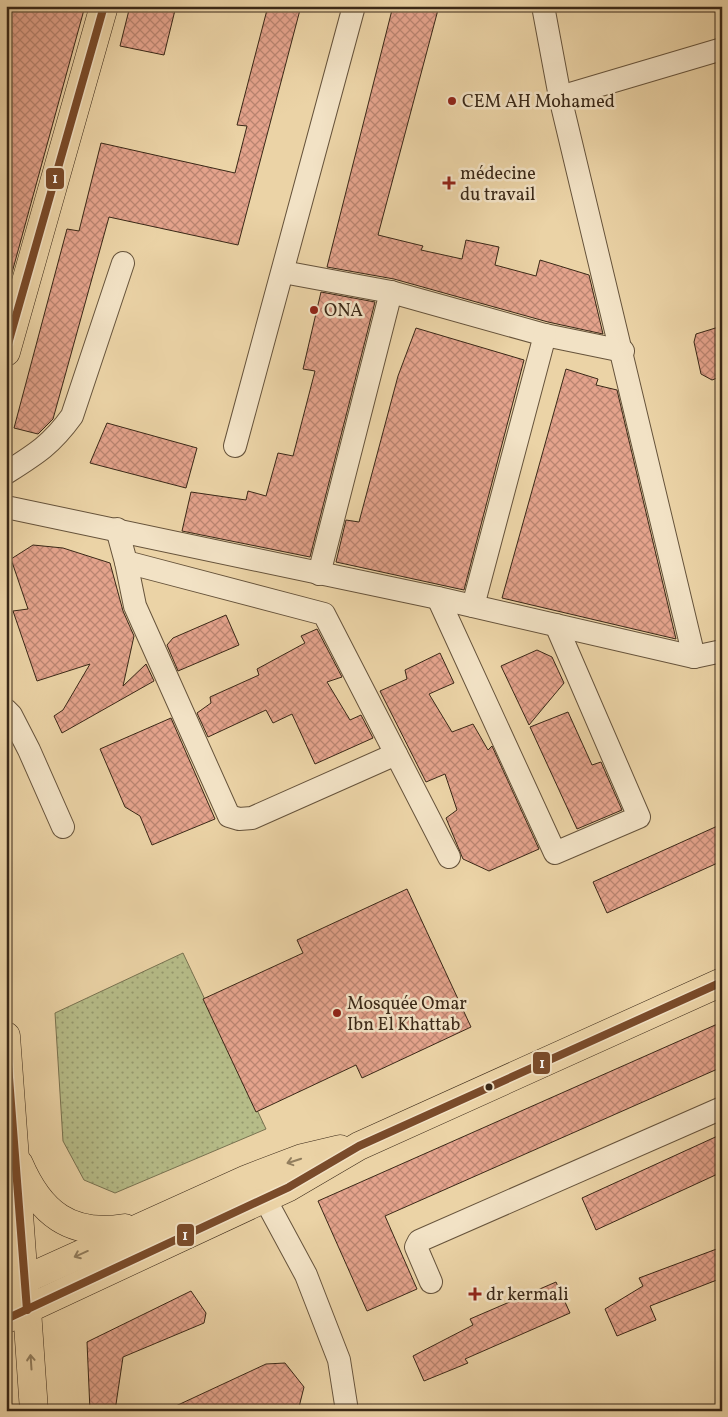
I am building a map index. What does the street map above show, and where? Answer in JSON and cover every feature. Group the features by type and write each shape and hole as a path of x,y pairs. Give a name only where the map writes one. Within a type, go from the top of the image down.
{"main road":[{"path":"6,352 104,6"},
{"path":"16,1314 265,1199 313,1174 359,1146 722,982"},
{"path":"6,1036 15,1155 16,1314 34,1411"},
{"path":"15,1284 247,1178 302,1158 359,1146"},
{"path":"15,1155 28,1186 44,1206 65,1222 89,1230 109,1230 146,1225"}],"street":[{"path":"235,446 354,6"},
{"path":"543,6 560,97 694,657"},
{"path":"560,97 722,49"},
{"path":"6,473 43,450 57,437 72,416 122,263"},
{"path":"283,272 391,292 544,335 622,352"},
{"path":"319,574 391,292"},
{"path":"473,606 544,335"},
{"path":"6,507 438,598 694,657 722,651"},
{"path":"117,530 135,606 230,816 239,819 252,818 396,754"},
{"path":"126,562 324,614 449,857"},
{"path":"438,598 555,853 639,817 556,625"},
{"path":"6,710 11,714 30,750 63,827"},
{"path":"431,1282 416,1247 420,1241 722,1108"},
{"path":"247,1178 265,1199 306,1275 339,1360 347,1411"}],"green space":[{"path":"183,953 266,1129 115,1193 84,1180 63,1141 55,1013"}],"building":[{"path":"6,6 85,6 7,291 6,291"},
{"path":"130,6 176,6 164,55 120,46"},
{"path":"268,6 301,6 238,245 109,217 53,419 38,434 14,428 67,229 79,231 101,143 235,173 247,126 237,125"},
{"path":"393,6 439,6 378,235 423,246 421,250 462,259 466,240 499,247 495,265 536,276 540,260 589,275 603,334 548,322 394,279 327,267"},
{"path":"321,292 375,302 310,557 182,531 191,492 246,500 248,491 266,496 278,453 293,456 315,371 303,369"},
{"path":"722,326 722,376 712,380 701,374 694,342 696,334"},
{"path":"416,328 524,360 464,590 336,562 346,520 359,522 398,376"},
{"path":"566,369 598,379 596,385 617,390 676,639 502,598"},
{"path":"107,423 197,448 186,488 90,463"},
{"path":"33,545 63,548 110,563 123,611 134,636 123,686 146,664 154,681 62,733 54,716 63,710 90,664 37,681 13,611 28,609 11,559"},
{"path":"226,615 239,645 178,671 167,645 173,638"},
{"path":"317,629 342,677 327,682 350,720 361,715 373,738 315,764 292,714 273,723 266,710 208,737 197,713 211,703 210,697 259,675 257,669 305,643 301,636"},
{"path":"537,650 552,657 564,683 529,725 501,666"},
{"path":"440,653 454,683 429,694 452,732 473,724 488,750 492,746 539,849 489,871 463,859 446,818 457,810 445,774 426,782 380,691 407,679 405,670"},
{"path":"568,712 592,765 601,762 622,810 577,829 530,727"},
{"path":"171,718 215,819 152,845 140,816 125,807 100,749"},
{"path":"722,824 722,861 607,913 593,882"},
{"name":"Mosquée Omar Ibn El Khattab","path":"407,889 471,1027 362,1078 356,1065 256,1112 203,999 303,953 297,940"},
{"path":"722,1022 722,1067 385,1216 417,1289 367,1311 318,1201"},
{"path":"722,1134 722,1172 596,1230 582,1198"},
{"path":"722,1247 722,1278 650,1306 656,1320 617,1336 605,1309 643,1286 639,1278"},
{"path":"556,1282 570,1313 465,1359 468,1363 424,1381 413,1356 473,1325 470,1319"},
{"path":"191,1291 206,1313 204,1323 123,1357 115,1411 90,1411 87,1342"},
{"path":"285,1363 304,1387 298,1411 165,1411 266,1364"}],"transit line":[{"name":"1","path":"6,351 104,6"},
{"name":"1","path":"6,1319 289,1187 359,1146 722,982"},
{"name":"1","path":"6,1039 27,1310"}],"place":[{"name":"CEM AH Mohamed","path":"452,101"},
{"name":"médecine du travail","path":"449,183"},
{"name":"ONA","path":"314,310"},
{"name":"Mosquée Omar Ibn El Khattab","path":"337,1013"},
{"name":"dr kermali","path":"475,1294"}]}
